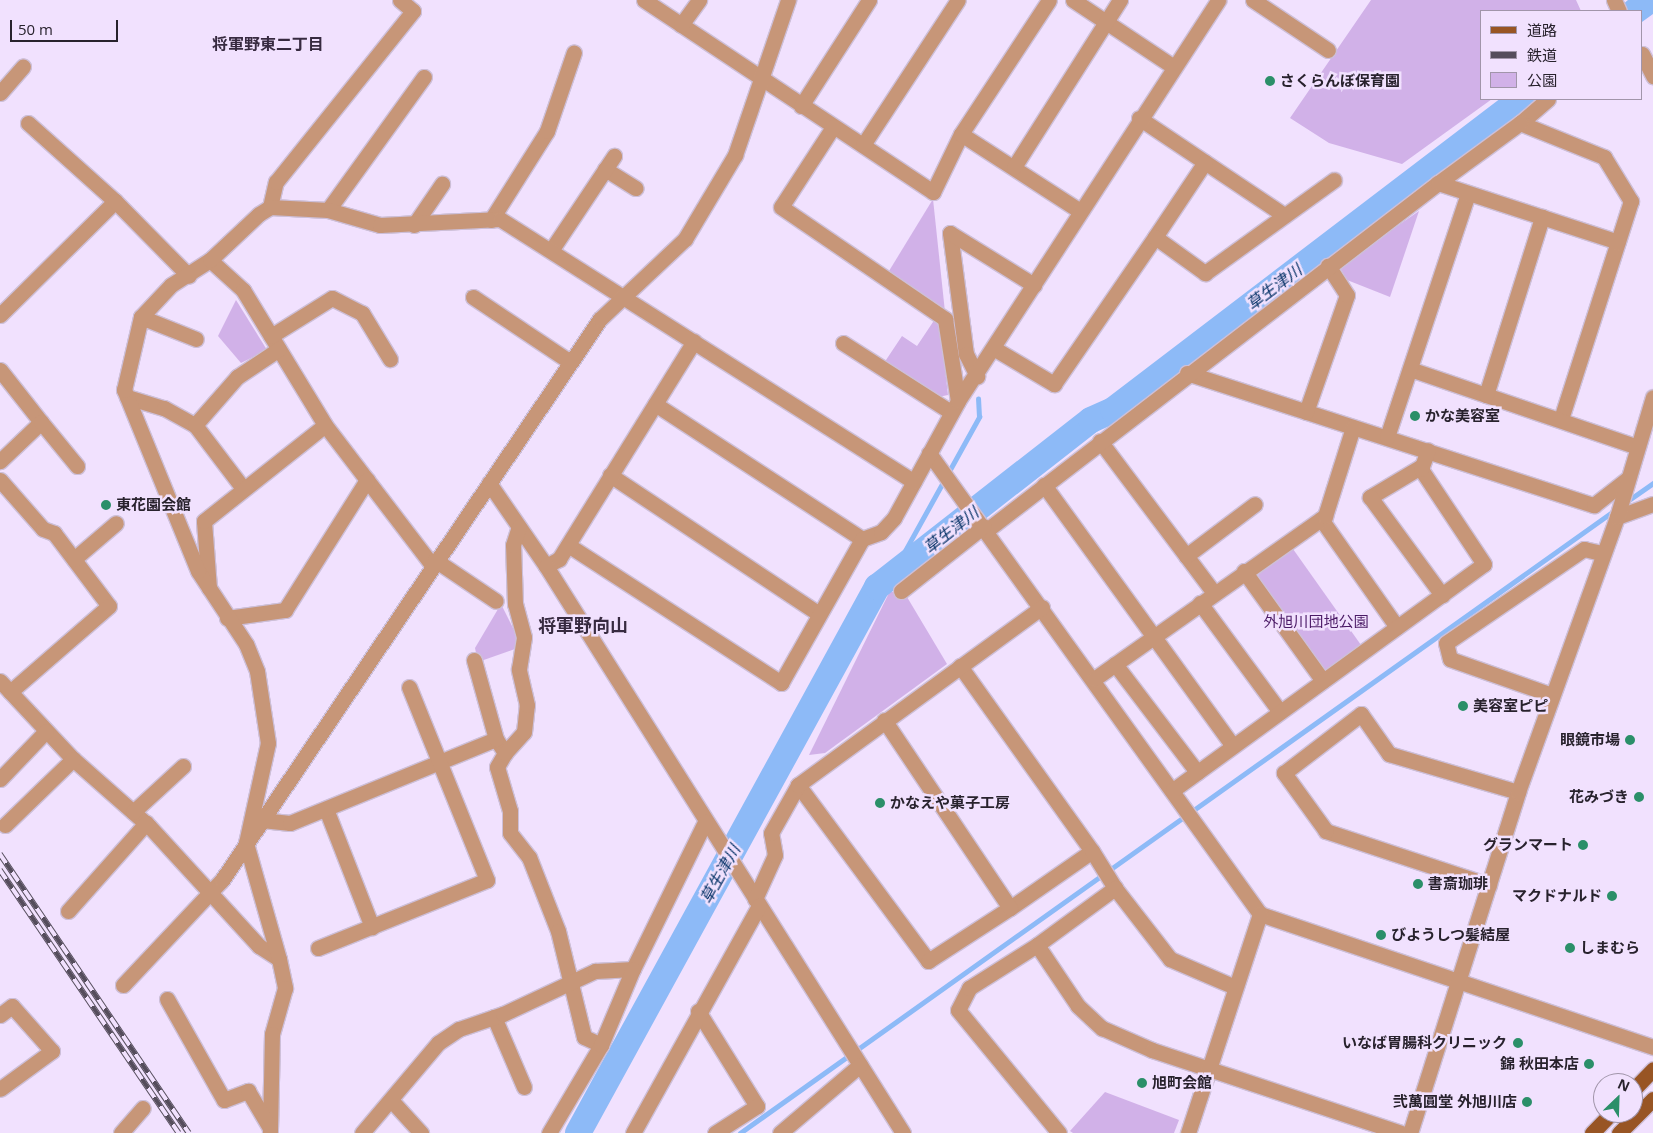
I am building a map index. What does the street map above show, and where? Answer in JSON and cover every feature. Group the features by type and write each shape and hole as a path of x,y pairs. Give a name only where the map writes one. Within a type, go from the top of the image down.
{"main road":[{"path":"1643,1080 1653,1069"},
{"path":"1620,1133 1653,1099"},
{"path":"1592,1133 1602,1123"}],"street":[{"path":"270,1130 272,1034 285,988 279,959 246,843 268,743 257,671 246,644 209,589 124,390 129,352 141,317 171,285 189,276 210,260 270,207 276,182 413,11 400,0"},
{"path":"644,0 833,128 863,145 933,192 961,134 1049,0"},
{"path":"681,25 699,0"},
{"path":"123,985 211,894 600,319 685,239 735,155 788,0"},
{"path":"801,106 869,0"},
{"path":"863,145 958,0"},
{"path":"1073,0 1174,67"},
{"path":"1014,167 1120,0"},
{"path":"568,545 781,683 862,539 882,532 914,482 954,407 995,349 1139,118 1218,0"},
{"path":"1253,0 1328,50"},
{"path":"491,220 547,131 574,52"},
{"path":"1643,56 1653,76"},
{"path":"0,93 23,67"},
{"path":"328,210 424,78"},
{"path":"902,591 984,526 1044,486 1328,266 1520,123 1547,100"},
{"path":"1139,118 1284,215"},
{"path":"28,123 115,201 189,276"},
{"path":"1520,123 1604,157 1631,201 1561,420"},
{"path":"833,128 781,207 946,319 954,407"},
{"path":"961,134 1080,211"},
{"path":"552,249 614,156"},
{"path":"995,349 1054,384 1205,162"},
{"path":"605,169 635,188"},
{"path":"1154,237 1205,273 1334,180"},
{"path":"1438,183 1618,242"},
{"path":"414,225 442,184"},
{"path":"1387,437 1468,194"},
{"path":"0,315 115,201"},
{"path":"270,207 328,210 380,225 414,225 500,219 552,249 914,482"},
{"path":"1486,395 1542,218"},
{"path":"977,376 966,354 950,233 1034,285"},
{"path":"210,260 243,290 325,425 434,563 496,601"},
{"path":"1306,412 1347,295 1328,266"},
{"path":"473,297 570,362"},
{"path":"195,425 236,377 275,342 332,298 362,313 390,359"},
{"path":"141,317 196,340"},
{"path":"546,566 559,559 694,341"},
{"path":"844,343 954,407"},
{"path":"1410,369 1635,446"},
{"path":"0,370 77,466"},
{"path":"1187,374 1594,505 1627,479"},
{"path":"127,397 164,408 195,425 242,487"},
{"path":"1410,1133 1518,792 1601,553 1617,517 1635,446 1653,397"},
{"path":"655,404 862,539"},
{"path":"0,461 40,422"},
{"path":"209,589 204,521 242,487 325,425"},
{"path":"1094,679 1320,519 1353,426"},
{"path":"1100,441 1214,593"},
{"path":"1428,450 1422,466 1370,497 1442,595"},
{"path":"929,453 962,495 1260,914 1653,1047"},
{"path":"1173,790 1484,564 1422,466"},
{"path":"610,476 819,614"},
{"path":"0,480 74,559 109,606 5,687 73,759 146,823 259,946 279,959"},
{"path":"227,618 285,610 367,480"},
{"path":"489,483 546,566 713,835 903,1133"},
{"path":"1044,486 1233,746"},
{"path":"1186,556 1255,504"},
{"path":"1617,517 1653,504"},
{"path":"1320,519 1397,627"},
{"path":"74,559 116,523"},
{"path":"520,527 513,545 515,604 524,637 519,669 528,705 524,732 505,753 497,767 510,811 510,832 536,876 558,931 569,984 584,1037 601,1045"},
{"path":"1552,695 1450,660 1446,642 1584,548 1601,553"},
{"path":"1244,571 1324,681"},
{"path":"1200,603 1280,712"},
{"path":"634,1133 755,900 774,855 771,833 798,785 884,720 1042,607"},
{"path":"474,660 496,739 505,753"},
{"path":"1115,664 1197,772"},
{"path":"960,666 1092,851 1113,884 1170,959 1235,987"},
{"path":"318,948 487,880 409,687"},
{"path":"1489,885 1326,831 1284,773 1361,714 1389,754 1518,792"},
{"path":"884,720 1010,908"},
{"path":"0,778 46,731"},
{"path":"262,820 290,823 496,739"},
{"path":"6,825 73,759"},
{"path":"133,812 183,766"},
{"path":"798,785 928,961 1010,908 1092,851"},
{"path":"326,809 372,927"},
{"path":"549,1133 601,1045 633,969 705,822"},
{"path":"68,911 146,823"},
{"path":"1059,1133 958,1010 969,988 1036,945 1113,884"},
{"path":"1188,1133 1260,914"},
{"path":"1036,945 1078,1006 1102,1028 1152,1050 1400,1133"},
{"path":"362,1133 438,1043 459,1030 494,1017 596,971 633,969"},
{"path":"167,999 224,1100 248,1091 270,1130"},
{"path":"0,1014 12,1006 52,1051 0,1089"},
{"path":"698,1011 757,1106 715,1133"},
{"path":"494,1017 524,1087"},
{"path":"780,1133 859,1063"},
{"path":"391,1100 421,1133"},
{"path":"121,1133 143,1108"}],"green space":[{"path":"1371,0 1576,0 1581,10 1480,10 1480,100 1491,100 1402,164 1329,143 1290,118"},
{"path":"933,199 945,312 889,271"},
{"path":"1419,211 1390,297 1347,280 1339,266"},
{"path":"236,300 267,350 241,363 218,336"},
{"path":"935,319 940,325 948,395 938,397 884,363 902,336 917,346"},
{"name":"外旭川団地公園","path":"1293,549 1361,645 1327,671 1320,668 1257,580 1259,572"},
{"path":"890,591 907,597 947,664 825,753 809,755"},
{"path":"501,604 518,638 515,649 478,662 475,648"},
{"path":"1105,1092 1179,1120 1174,1133 1073,1133 1070,1131"}],"waterway":[{"name":"草生津川","path":"1636,10 1650,0"},
{"name":"草生津川","path":"578,1133 877,587 1091,420 1113,410 1520,100"},
{"path":"891,576 979,417 978,399"},
{"path":"1626,502 1653,483"},
{"path":"740,1133 1615,510"}],"railway":[{"path":"0,854 189,1133"},
{"path":"0,870 179,1133"}],"place":[{"name":"さくらんぼ保育園","path":"1270,81"},
{"name":"かな美容室","path":"1415,416"},
{"name":"東花園会館","path":"106,505"},
{"name":"美容室ピピ","path":"1463,706"},
{"name":"眼鏡市場","path":"1630,740"},
{"name":"花みづき","path":"1639,797"},
{"name":"かなえや菓子工房","path":"880,803"},
{"name":"グランマート","path":"1583,845"},
{"name":"書斎珈琲","path":"1418,884"},
{"name":"マクドナルド","path":"1612,896"},
{"name":"びようしつ髪結屋","path":"1381,935"},
{"name":"しまむら","path":"1570,948"},
{"name":"いなば胃腸科クリニック","path":"1518,1043"},
{"name":"錦 秋田本店","path":"1589,1064"},
{"name":"旭町会館","path":"1142,1083"},
{"name":"弐萬圓堂 外旭川店","path":"1527,1102"}],"district":[{"name":"将軍野東二丁目","path":"268,44"},
{"name":"将軍野向山","path":"583,625"}]}
